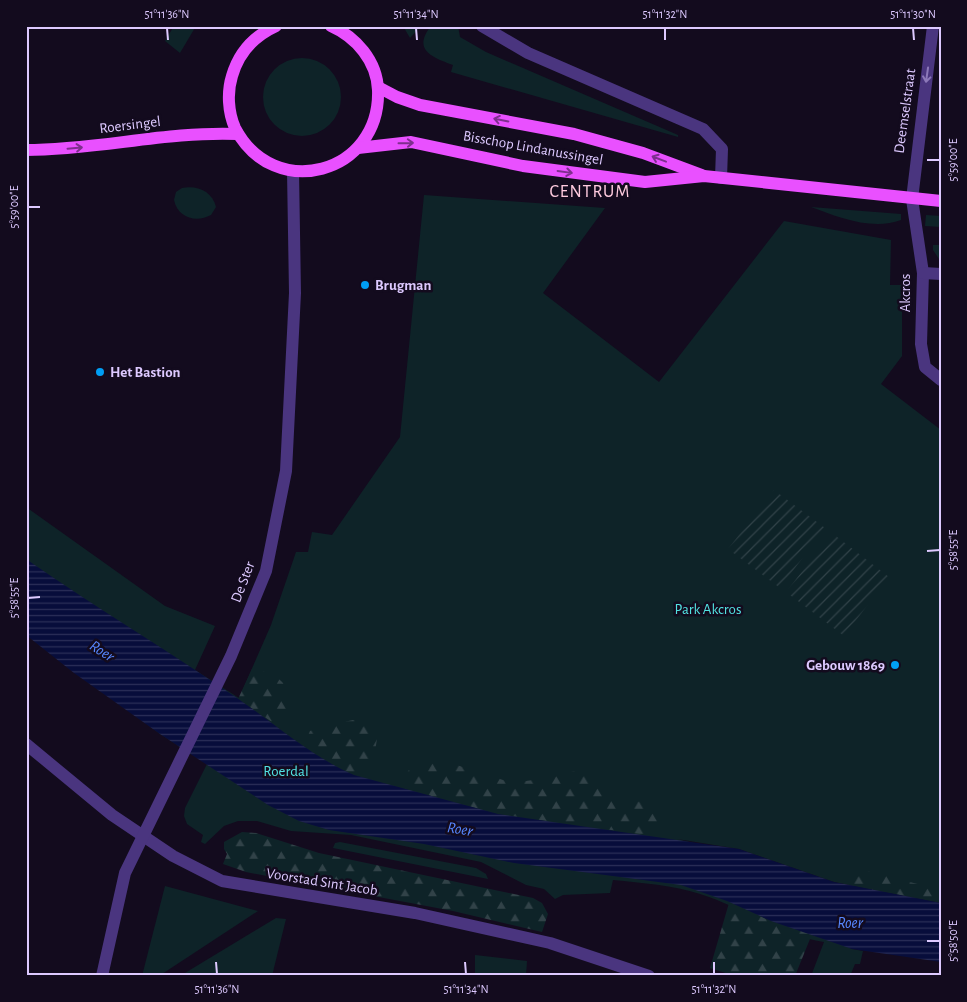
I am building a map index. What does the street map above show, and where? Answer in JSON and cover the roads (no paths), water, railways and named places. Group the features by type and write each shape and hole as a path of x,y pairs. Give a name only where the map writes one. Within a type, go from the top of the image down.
{"main road":[{"path":"276,26 251,43 237,60 228,90 230,113 238,134 260,157 280,168 293,171 312,171 331,166 358,148 374,123 377,112 378,86 375,72 361,48 353,39 331,26"},
{"name":"Bisschop Lindanussingel","path":"378,86 397,97 420,105 574,134 644,152 704,176"},
{"name":"Roersingel","path":"26,150 71,148 192,134 238,134"},
{"name":"Bisschop Lindanussingel","path":"358,148 411,142 523,166 645,182 704,176 912,200 941,201"}],"street":[{"path":"482,26 528,52 703,129 722,149 721,178"},
{"name":"Deemselstraat","path":"912,200 913,176 933,26"},
{"name":"De Ster","path":"102,976 125,873 231,656 266,571 286,471 296,293 293,171"},
{"name":"Akcros","path":"912,200 923,273 921,344 925,367 941,380"},
{"path":"923,273 941,274"},
{"name":"Voorstad Sint Jacob","path":"26,744 112,814 143,836 173,856 222,881 434,917 550,943 649,976"}],"water":[{"name":"Roerdal","path":"26,559 211,680 309,750 338,768 354,775 498,814 739,849 834,882 941,903 941,962 852,949 771,921 727,901 681,885 514,863 424,844 329,830 299,821 268,805 160,734 74,673 26,635"}],"place":[{"name":"Brugman","path":"365,285"},
{"name":"Het Bastion","path":"100,372"},
{"name":"Gebouw 1869","path":"895,665"}],"district":[{"name":"CENTRUM","path":"590,192"}],"park label":[{"name":"Park Akcros","path":"708,609"}],"water label":[{"name":"Roer","path":"102,651"},
{"name":"Roer","path":"460,829"},
{"name":"Roer","path":"850,923"}]}
